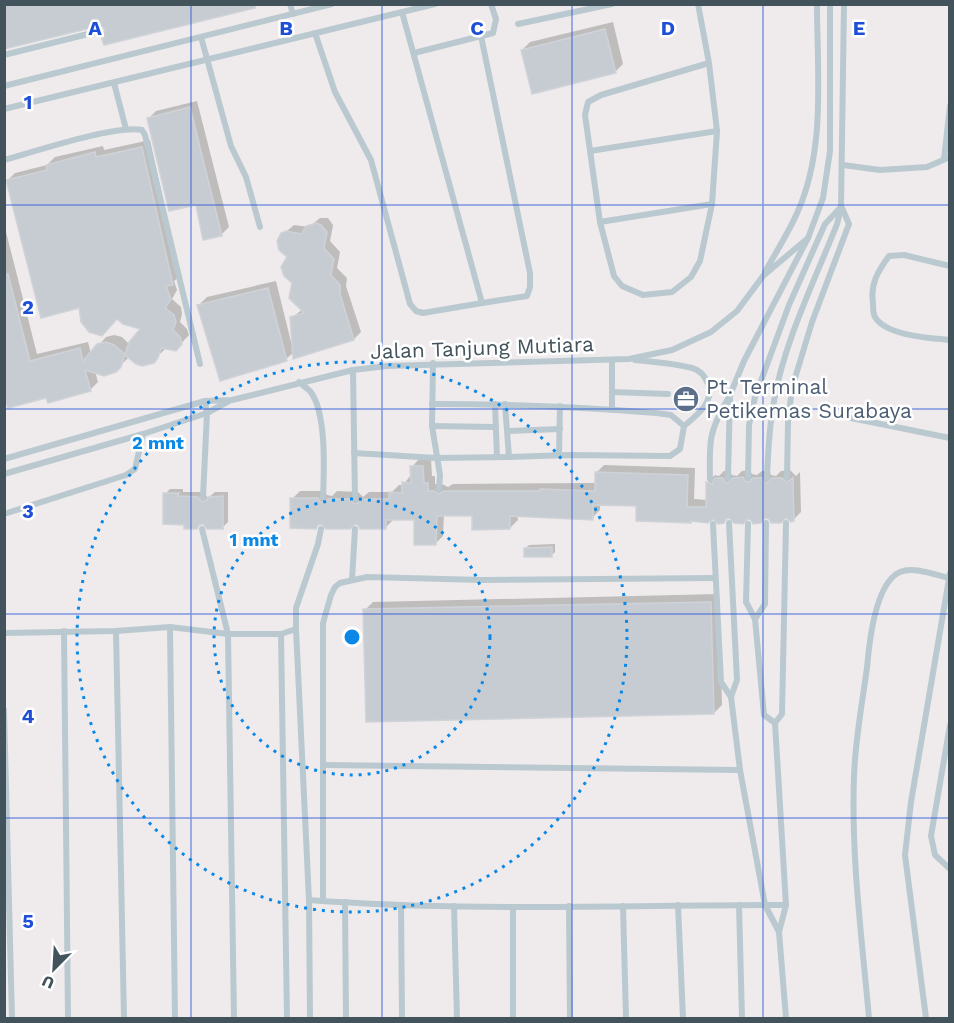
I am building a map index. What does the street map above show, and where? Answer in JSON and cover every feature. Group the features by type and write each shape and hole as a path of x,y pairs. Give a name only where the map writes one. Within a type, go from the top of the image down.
{"lane":[{"path":"290,4 292,14"},
{"path":"4,86 332,4"},
{"path":"4,109 435,4"},
{"path":"414,53 494,33 496,19 491,4"},
{"path":"518,24 612,4"},
{"path":"698,4 710,63 717,131 712,204 700,261 691,277 672,292 643,295 622,286 614,276 600,222 585,115 588,102 601,95 710,63"},
{"path":"763,276 799,211 812,167 817,117 817,4"},
{"path":"710,478 709,442 715,421 808,238 823,198 830,151 830,4"},
{"path":"767,478 769,430 784,359 842,207 844,4"},
{"path":"402,12 482,303"},
{"path":"4,55 100,31"},
{"path":"315,33 335,92 371,160 410,304 416,311 423,313 527,296 530,287 530,273 480,36"},
{"path":"201,37 231,146 246,177 260,226"},
{"path":"114,82 126,129"},
{"path":"843,165 880,170 927,166 947,158 950,106"},
{"path":"4,160 126,129 142,130 200,363"},
{"path":"590,151 717,131"},
{"path":"600,222 712,204"},
{"path":"748,477 749,425 755,397 789,305 825,224 842,207"},
{"path":"788,477 788,422 792,388 812,322 849,224 842,207"},
{"name":"Jalan Tanjung Mutiara","path":"4,474 143,434 207,413 232,400 353,370 433,363 629,359 672,350 711,332 737,311 763,276 808,238"},
{"path":"950,266 904,255 889,256 877,272 872,294 875,317 884,326 922,337 950,340"},
{"name":"Jalan Tanjung Mutiara","path":"629,359 694,368 705,376 710,389 707,400 699,412 684,426"},
{"path":"612,360 612,409"},
{"path":"433,363 432,426 440,475 439,489"},
{"path":"353,370 355,499"},
{"path":"298,382 310,391 320,414 324,465 323,498"},
{"path":"612,392 668,394"},
{"path":"728,478 730,395"},
{"name":"Jalan Tanjung Mutiara","path":"4,459 205,401 232,400"},
{"path":"203,496 207,413 205,401"},
{"path":"354,453 436,458 559,455 670,456 680,449 684,426 671,415 612,409 505,404 432,404"},
{"path":"495,404 497,457"},
{"path":"505,404 509,457"},
{"path":"559,455 560,406"},
{"path":"851,418 950,438"},
{"path":"432,426 496,427"},
{"path":"508,431 560,429"},
{"path":"4,514 126,476 135,469 143,434"},
{"path":"729,523 737,680 730,697"},
{"path":"755,619 765,603 766,523"},
{"path":"786,523 782,714 775,723 786,905 779,932 786,1018"},
{"path":"713,524 721,682 730,697 740,770 765,905 779,932"},
{"path":"748,524 746,602 755,619 764,715 775,723"},
{"path":"202,529 228,634 234,1018"},
{"path":"310,1018 309,900 296,608 321,529"},
{"path":"352,579 355,529"},
{"path":"869,1018 855,843 854,776 872,622 885,589 892,578 900,572 909,570 949,578"},
{"path":"926,1018 905,855 911,802 950,573"},
{"path":"323,901 323,623 334,587 352,579 366,577 482,580 715,578"},
{"path":"170,627 175,1018"},
{"path":"4,633 116,631 170,627 228,634 281,634 296,629"},
{"path":"64,631 68,1018"},
{"path":"116,631 124,1018"},
{"path":"281,634 287,1018"},
{"path":"4,710 12,1018"},
{"path":"950,725 931,836 936,855 950,869"},
{"path":"324,765 740,770"},
{"path":"309,900 400,905 513,907 786,905"},
{"path":"345,902 346,1018"},
{"path":"678,904 683,1018"},
{"path":"400,905 402,1018"},
{"path":"739,905 742,1018"},
{"path":"454,906 457,1018"},
{"path":"569,906 570,1018"},
{"path":"623,906 626,1018"},
{"path":"513,907 513,1018"}],"building":[{"path":"4,4 255,4 255,8 104,45 101,36 105,30 99,26 4,49"},
{"path":"605,29 616,73 532,94 521,50"},
{"path":"190,107 222,236 203,240 196,205 169,211 147,118"},
{"path":"142,147 173,285 166,286 171,299 165,308 174,315 176,322 173,330 180,337 182,344 176,351 161,348 154,363 142,366 125,355 129,342 140,329 123,324 117,319 102,336 89,332 81,322 79,308 41,318 6,180 47,170 46,165 95,152 96,157"},
{"path":"316,223 327,232 324,248 334,259 331,275 340,285 340,294 354,340 293,359 290,317 304,313 289,298 292,283 284,276 281,267 287,257 279,250 277,241 281,233 286,231 301,234 307,226"},
{"path":"8,274 30,361 80,348 83,361 97,344 106,342 125,354 121,367 116,372 104,376 85,370 91,391 48,403 46,398 8,408 4,396 4,275"},
{"path":"268,288 287,361 220,381 197,305"},
{"path":"410,466 423,466 424,483 428,483 428,491 439,494 444,491 540,491 540,489 595,491 595,472 688,475 687,507 706,507 706,482 712,484 715,478 723,478 728,483 733,478 743,477 748,482 753,478 762,478 767,483 772,478 782,478 787,482 793,478 794,521 791,522 786,518 781,523 771,523 765,518 761,523 753,524 748,519 743,524 734,523 729,518 724,523 718,524 713,519 708,523 636,521 636,506 593,505 593,520 510,516 510,529 472,530 472,516 437,516 436,545 414,545 414,520 386,520 386,529 360,529 355,524 350,529 326,529 321,524 316,529 290,528 290,498 318,498 323,503 328,499 350,499 354,504 360,499 389,499 389,492 402,493 402,482 411,483"},
{"path":"163,493 179,493 178,496 198,497 202,502 208,497 223,496 223,529 207,529 203,524 197,529 184,529 184,525 163,524"},
{"path":"552,547 552,557 524,557 524,548"},
{"path":"711,602 714,714 366,722 363,609"}],"place":[{"name":"Pt. Terminal Petikemas Surabaya","path":"686,399"}]}
